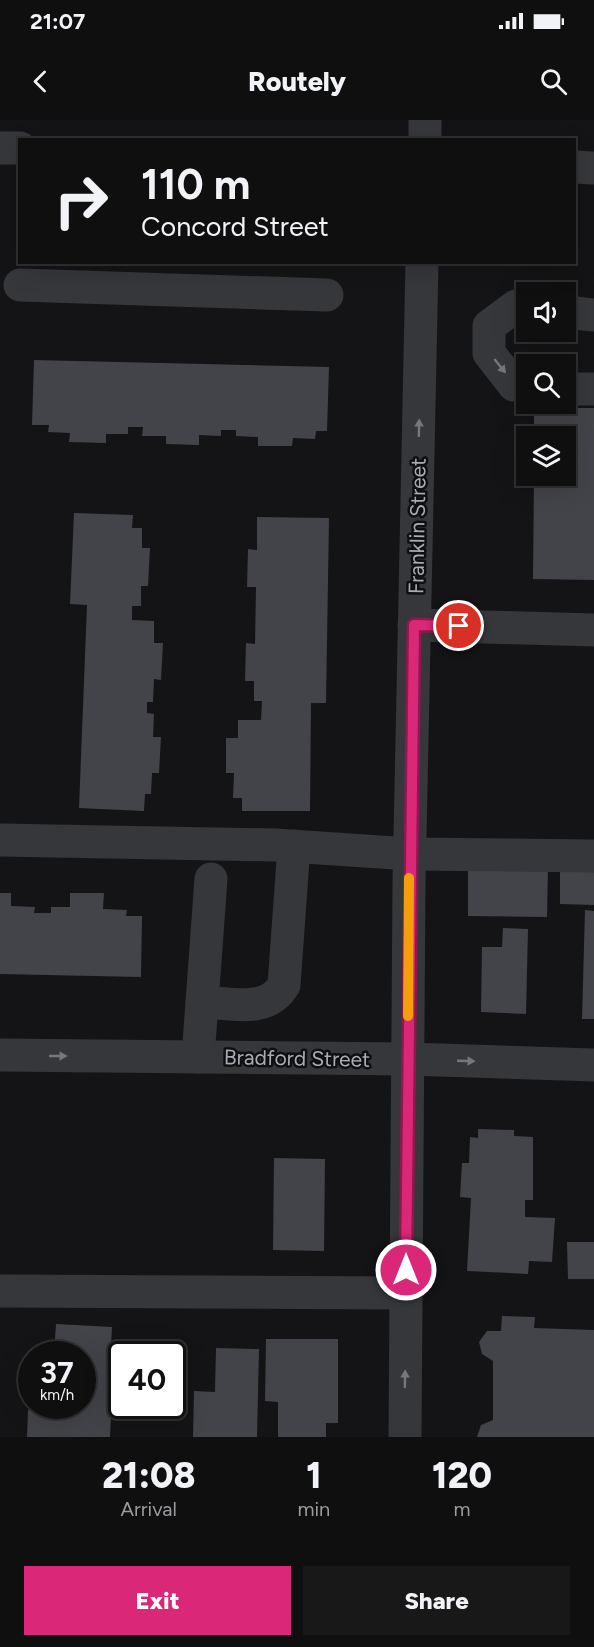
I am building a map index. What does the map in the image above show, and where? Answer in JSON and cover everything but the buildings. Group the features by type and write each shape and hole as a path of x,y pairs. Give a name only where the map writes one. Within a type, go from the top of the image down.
{"street":[{"path":"425,120 425,138"},
{"path":"0,148 18,148"},
{"path":"576,167 594,168"},
{"name":"Franklin Street","path":"405,1437 410,854 422,264"},
{"path":"13,278 327,295"},
{"path":"516,310 489,326 489,353 516,384"},
{"path":"576,313 594,315"},
{"path":"576,389 594,389"},
{"path":"414,625 594,630"},
{"path":"0,840 294,846 410,854 594,856"},
{"path":"202,1002 260,1005 271,1001 279,993 284,984 294,846"},
{"path":"198,1057 211,879"},
{"name":"Bradford Street","path":"0,1055 408,1059 594,1065"},
{"path":"0,1290 406,1293"}],"slow traffic":[{"path":"408,1016 409,878"}],"route":[{"path":"406,1270 414,625 459,626"}]}
